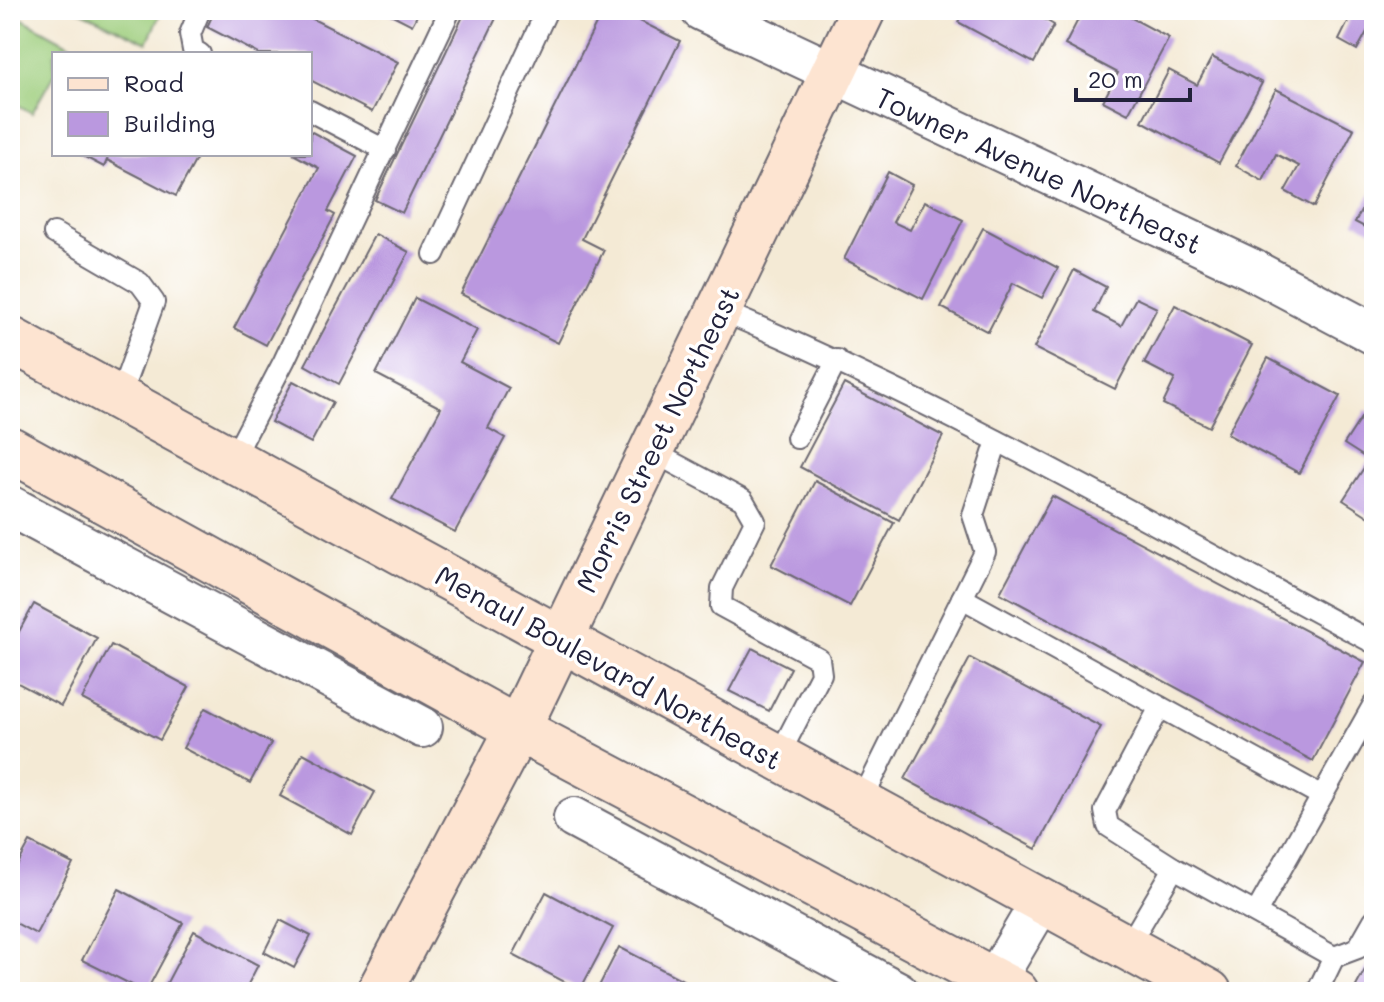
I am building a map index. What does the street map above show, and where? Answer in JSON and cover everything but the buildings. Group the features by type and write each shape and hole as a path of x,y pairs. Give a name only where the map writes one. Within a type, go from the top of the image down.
{"main road":[{"name":"Morris Street Northeast","path":"379,992 518,729 863,10"},
{"name":"Menaul Boulevard Northeast","path":"10,339 120,396 559,641 1209,992"},
{"path":"10,449 518,729 999,988"}],"street":[{"name":"Towner Avenue Northeast","path":"701,10 1251,269 1374,334"},
{"path":"10,506 422,727"},
{"path":"574,818 898,992"},
{"path":"999,988 1041,902"}],"lane":[{"path":"196,52 193,50 190,34 200,10"},
{"path":"233,459 284,361 450,10"},
{"path":"434,254 547,10"},
{"path":"312,112 385,150"},
{"path":"54,233 140,283 154,302 120,396"},
{"path":"719,310 837,360 997,441 1374,643"},
{"path":"797,438 837,360"},
{"path":"860,804 985,552 973,515 997,441"},
{"path":"651,451 743,500 755,521 722,588 721,606 819,659 821,674 777,759"},
{"path":"962,598 1322,796"},
{"path":"1256,913 1374,704"},
{"path":"1160,707 1105,811 1108,826 1174,868 1334,957"},
{"path":"1127,948 1174,868"},
{"path":"1317,992 1334,957 1358,948 1374,920"}],"green space":[{"path":"78,10 162,10 147,43"},
{"path":"10,12 70,45 66,52 52,52 52,78 32,113 10,100"}]}
